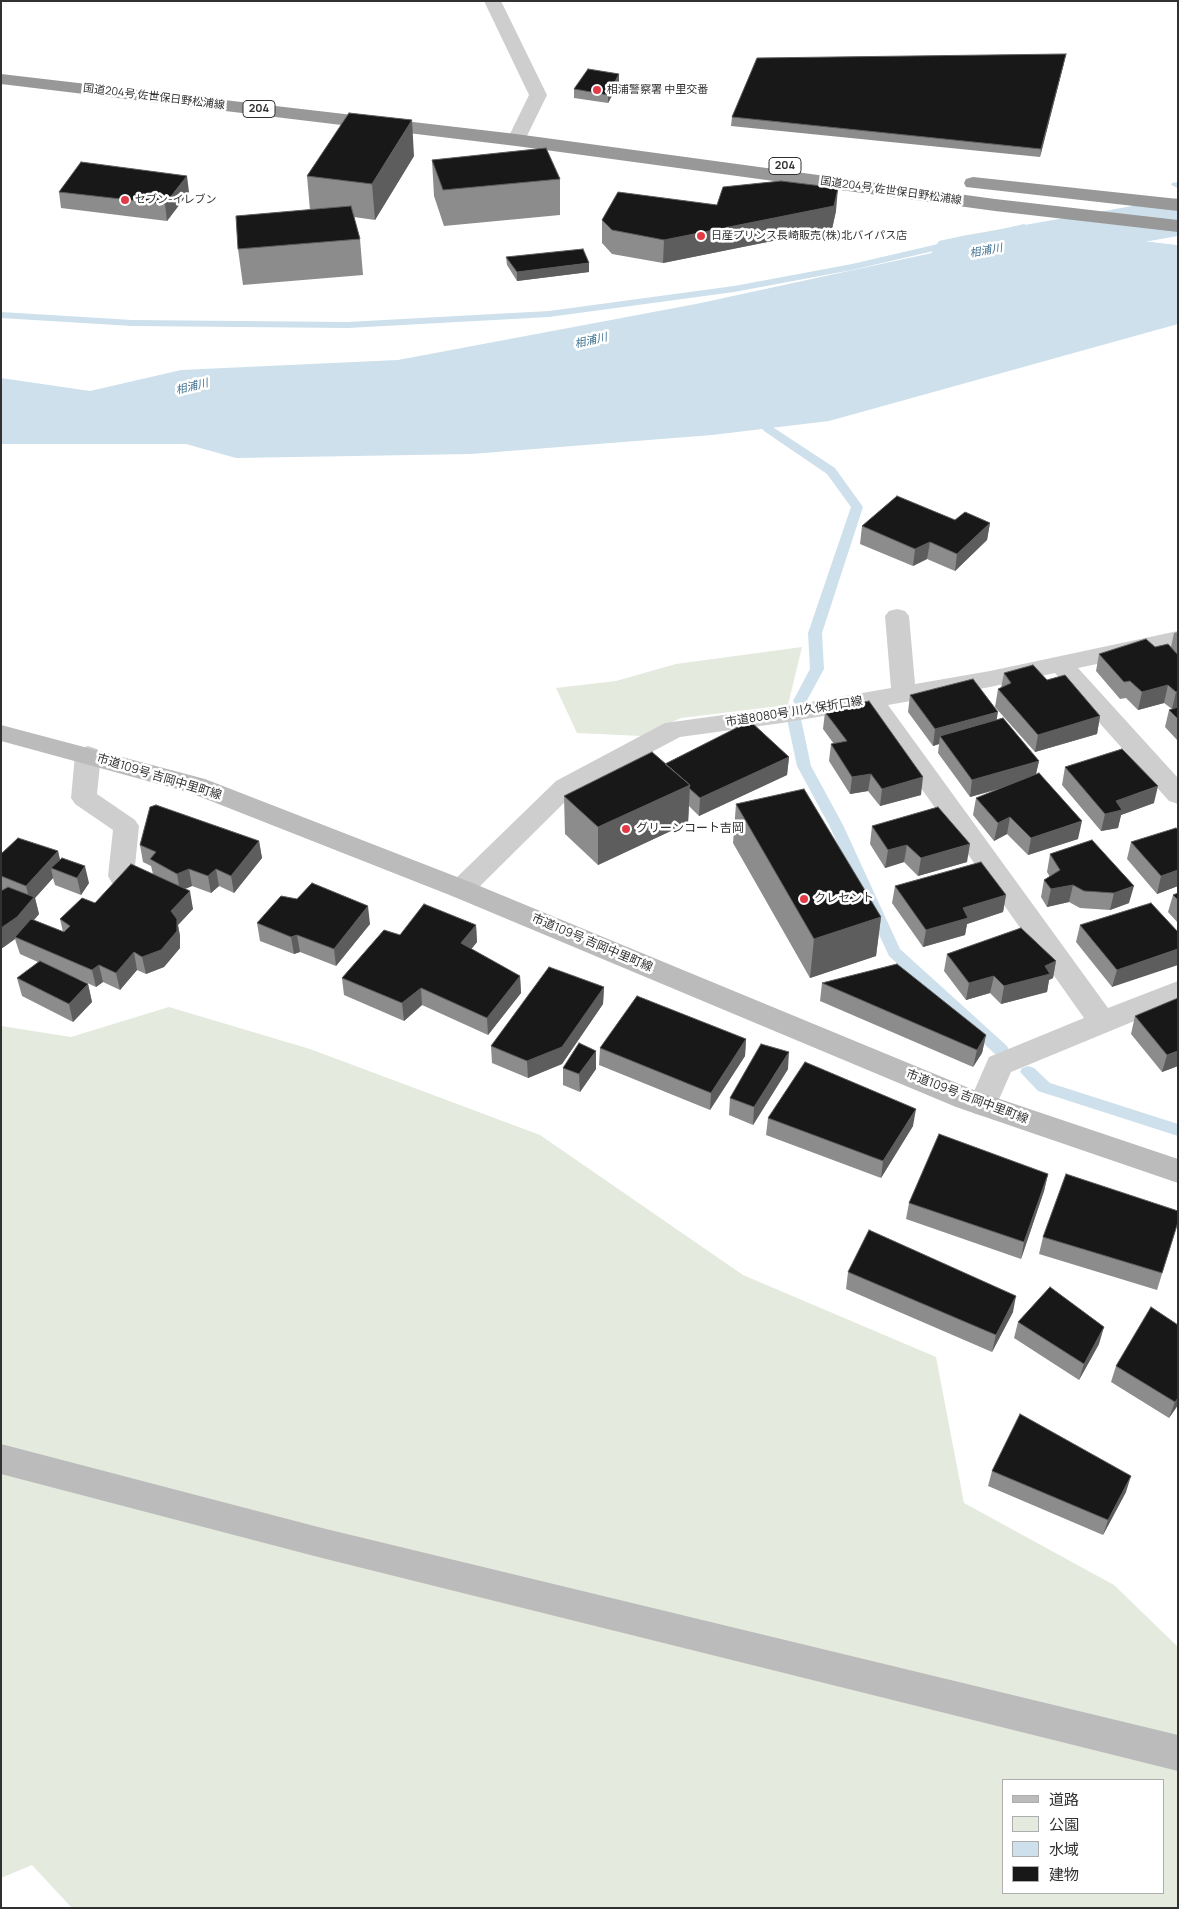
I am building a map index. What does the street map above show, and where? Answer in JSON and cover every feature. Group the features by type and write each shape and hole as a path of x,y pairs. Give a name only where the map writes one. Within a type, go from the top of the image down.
{"highway":[{"name":"国道204号 佐世保日野松浦線","path":"1,79 516,140 995,204 1178,226"},
{"name":"国道204号 佐世保日野松浦線","path":"516,140 1055,191 1178,205"}],"street":[{"path":"492,1 538,95 516,140"},
{"path":"897,616 904,694"},
{"name":"市道8080号 川久保折口線","path":"461,888 565,787 674,729 782,715 904,694 1178,639"},
{"path":"1061,664 1178,795"},
{"path":"871,699 1102,1022"},
{"name":"市道109号 吉岡中里町線","path":"1,733 196,785 461,888 983,1105 1178,1172"},
{"path":"88,755 84,798 126,826 121,876"},
{"path":"983,1105 999,1065 1178,991"},
{"path":"1,1459 332,1546 1178,1753"}],"green space":[{"path":"802,647 788,705 681,718 642,736 577,733 556,688 616,681 676,664"},
{"path":"169,1007 310,1049 540,1135 743,1275 936,1357 964,1503 1114,1585 1178,1647 1178,1908 72,1908 32,1865 1,1878 1,1026 71,1037"}],"water":[{"path":"1043,229 1178,245 1178,324 829,421 712,435 471,454 236,458 186,444 1,444 1,378 90,391 181,370 398,360 696,304"}],"pier":[{"path":"1044,227 1178,243 1178,245 1036,228"}],"building":[{"path":"1066,54 1041,149 732,117 757,58"},
{"path":"588,69 619,74 608,95 574,89"},
{"path":"349,113 412,120 372,184 307,176"},
{"path":"546,148 560,179 443,190 432,160"},
{"path":"81,162 187,176 165,204 59,192"},
{"path":"781,181 838,188 834,206 664,240 612,230 602,220 618,192 717,205 723,187"},
{"path":"351,206 360,239 238,249 236,216"},
{"path":"583,249 589,263 517,272 506,257"},
{"path":"897,496 955,520 965,512 990,523 957,554 930,542 915,549 862,526"},
{"path":"1146,639 1155,647 1168,644 1178,655 1178,691 1176,692 1168,685 1142,692 1130,681 1124,682 1099,654"},
{"path":"1033,665 1047,680 1065,675 1100,716 1038,735 998,689 1011,683 1004,673"},
{"path":"973,679 998,712 935,729 910,695"},
{"path":"869,701 923,777 882,789 871,774 852,777 831,744 847,741 825,712"},
{"path":"1178,707 1178,719 1169,710"},
{"path":"1003,718 1039,761 972,780 940,736"},
{"path":"750,721 789,757 700,798 689,788 690,785 665,764"},
{"path":"1122,749 1158,786 1116,801 1122,810 1105,814 1065,767"},
{"path":"652,752 690,785 598,827 564,796"},
{"path":"1039,773 1082,821 1031,838 1010,817 998,823 976,798"},
{"path":"804,789 881,917 814,939 736,804"},
{"path":"156,805 259,841 231,876 216,869 208,876 189,869 177,874 150,859 156,852 140,845 150,807"},
{"path":"938,807 970,844 921,858 907,845 888,850 872,826"},
{"path":"1176,828 1178,830 1178,870 1161,876 1131,842"},
{"path":"18,838 58,851 26,886 1,876 1,854"},
{"path":"1092,840 1134,886 1114,893 1084,891 1073,885 1051,889 1044,880 1060,870 1050,854"},
{"path":"62,858 85,866 77,878 51,868"},
{"path":"981,862 1006,895 963,908 968,918 926,930 895,886"},
{"path":"131,864 190,891 171,911 177,919 177,931 161,950 142,957 134,952 116,973 99,965 92,970 15,937 31,919 64,932 70,926 60,919 82,898 95,903"},
{"path":"312,883 368,906 334,949 297,935 291,937 257,923 281,896 297,899"},
{"path":"8,887 34,897 17,917 1,928 1,891"},
{"path":"1178,893 1178,900 1173,895"},
{"path":"1151,903 1178,932 1178,949 1117,970 1080,925"},
{"path":"424,904 476,925 461,943 520,976 487,1018 421,988 402,1003 342,978 384,930 400,935"},
{"path":"1021,928 1056,961 1045,966 1050,974 1004,986 994,976 969,983 947,954"},
{"path":"40,961 88,984 69,1004 17,978"},
{"path":"897,964 986,1035 977,1050 822,983"},
{"path":"549,967 604,987 562,1047 527,1061 491,1046"},
{"path":"637,996 746,1039 711,1093 600,1048"},
{"path":"1178,998 1178,1051 1167,1055 1135,1016"},
{"path":"579,1043 596,1051 579,1074 563,1068"},
{"path":"761,1044 789,1052 754,1107 730,1098"},
{"path":"805,1062 916,1109 883,1161 768,1118"},
{"path":"939,1134 1048,1174 1024,1242 909,1203"},
{"path":"1066,1174 1178,1211 1178,1222 1162,1273 1043,1237"},
{"path":"869,1230 1016,1296 996,1335 848,1272"},
{"path":"1050,1287 1104,1327 1084,1364 1018,1322"},
{"path":"1151,1307 1178,1325 1178,1398 1175,1402 1116,1366"},
{"path":"1020,1414 1131,1476 1108,1520 992,1471"}],"waterway":[{"name":"相浦川","path":"962,255 1178,217"},
{"path":"1,315 132,323 348,325 549,314 734,289 852,267 1024,227"},
{"path":"768,428 831,471 857,507 815,633 817,669 800,701"},
{"path":"794,719 804,766 836,825 894,952 1001,1050"},
{"path":"1028,1072 1044,1087 1178,1130"}],"place":[{"name":"相浦警察署 中里交番","path":"597,90"},
{"name":"セブン-イレブン","path":"125,200"},
{"name":"日産プリンス長崎販売(株)北バイパス店","path":"701,236"},
{"name":"グリーンコート吉岡","path":"626,829"},
{"name":"クレセント","path":"804,899"}]}
